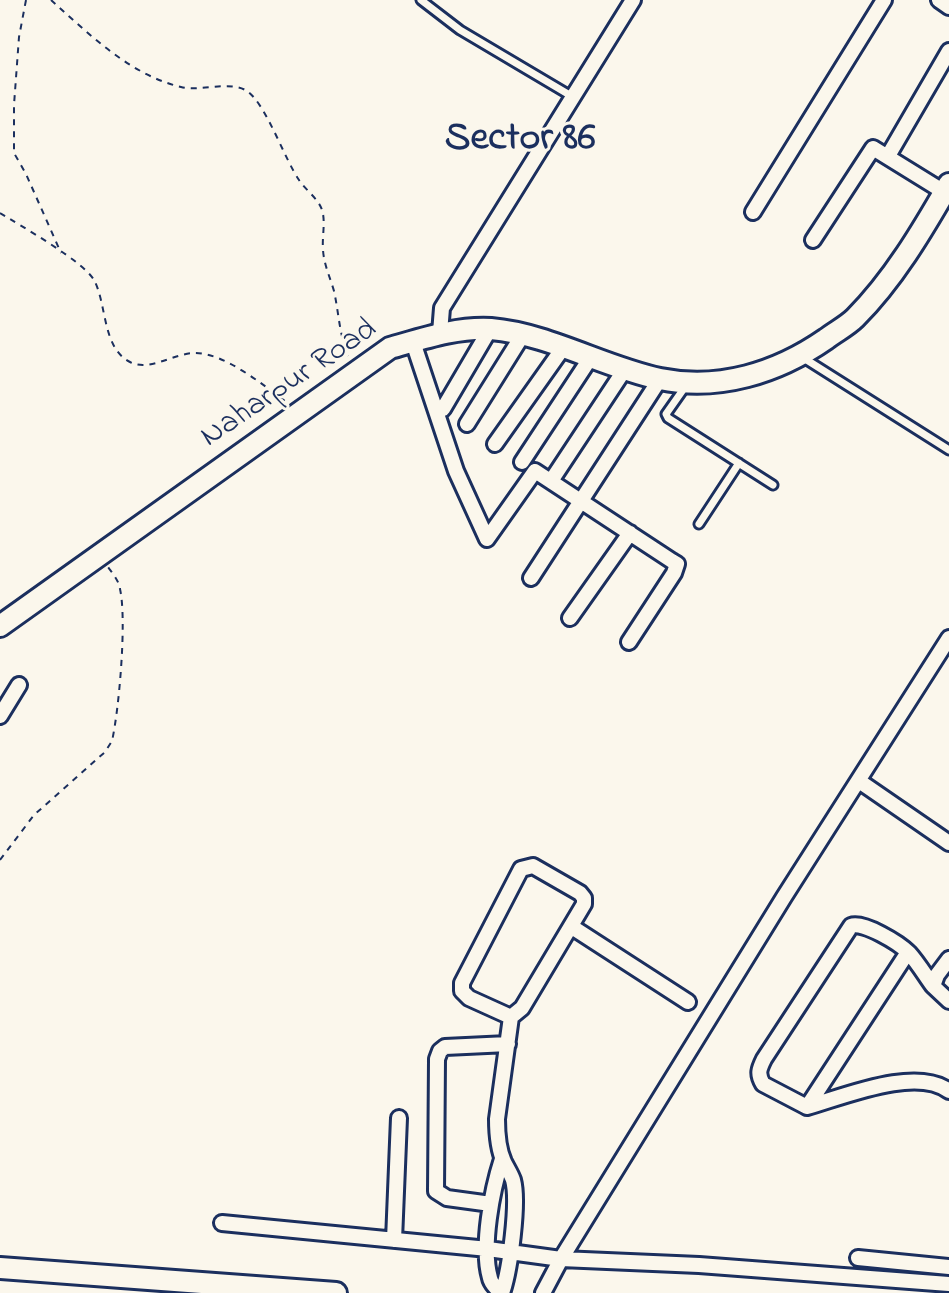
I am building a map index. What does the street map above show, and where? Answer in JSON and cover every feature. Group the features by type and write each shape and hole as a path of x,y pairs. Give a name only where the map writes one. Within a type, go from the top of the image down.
{"street":[{"path":"440,333 442,308 633,0"},
{"path":"753,212 884,0"},
{"path":"939,0 949,7"},
{"path":"888,156 949,51"},
{"path":"813,240 871,151 877,149 948,190"},
{"name":"Naharpur Road","path":"0,626 390,348 440,333 490,329 660,379 689,383 747,378 800,356 853,320 897,267 948,190"},
{"path":"443,409 490,329"},
{"path":"467,424 522,336"},
{"path":"413,342 456,471 487,539 535,471 677,564 629,642"},
{"path":"495,444 563,348"},
{"path":"522,462 591,357"},
{"path":"551,481 625,369"},
{"path":"531,578 660,379"},
{"path":"570,618 630,533"},
{"path":"543,1293 561,1259 949,638"},
{"path":"0,716 19,685"},
{"path":"859,781 949,843"},
{"path":"502,1159 491,1204 488,1249 490,1281 501,1293 507,1279 515,1194 512,1178 502,1159 497,1133 511,1017 522,1008 584,904 580,893 533,866 521,869 462,983 462,991 469,998 511,1017"},
{"path":"949,1001 941,997 908,952 857,923 845,931 759,1069 763,1084 807,1107 900,1082 925,1081 949,1091"},
{"path":"572,927 688,1002"},
{"path":"807,1107 908,952"},
{"path":"933,986 949,959"},
{"path":"491,1204 447,1198 436,1191 437,1059 445,1047 508,1044"},
{"path":"394,1240 399,1118"},
{"path":"222,1223 561,1259 699,1265 949,1284"},
{"path":"858,1258 949,1267"},
{"path":"0,1268 336,1293"}],"lane":[{"path":"421,0 460,30 573,97"},
{"path":"800,356 949,450"},
{"path":"689,383 668,408 668,418 773,485"},
{"path":"699,524 739,463"}],"path":[{"path":"26,0 19,37 14,153 62,254"},
{"path":"51,0 104,47 139,70 182,88 238,87 256,99 299,180 323,212 326,269 334,292 341,338 355,372"},
{"path":"0,213 86,270 93,279 109,334 117,350 129,362 144,365 193,353 210,356 258,381 299,411"},
{"path":"0,860 34,815 105,752 112,741 123,602 120,585 99,555"}],"district":[{"name":"Sector 86","path":"520,141"}]}
